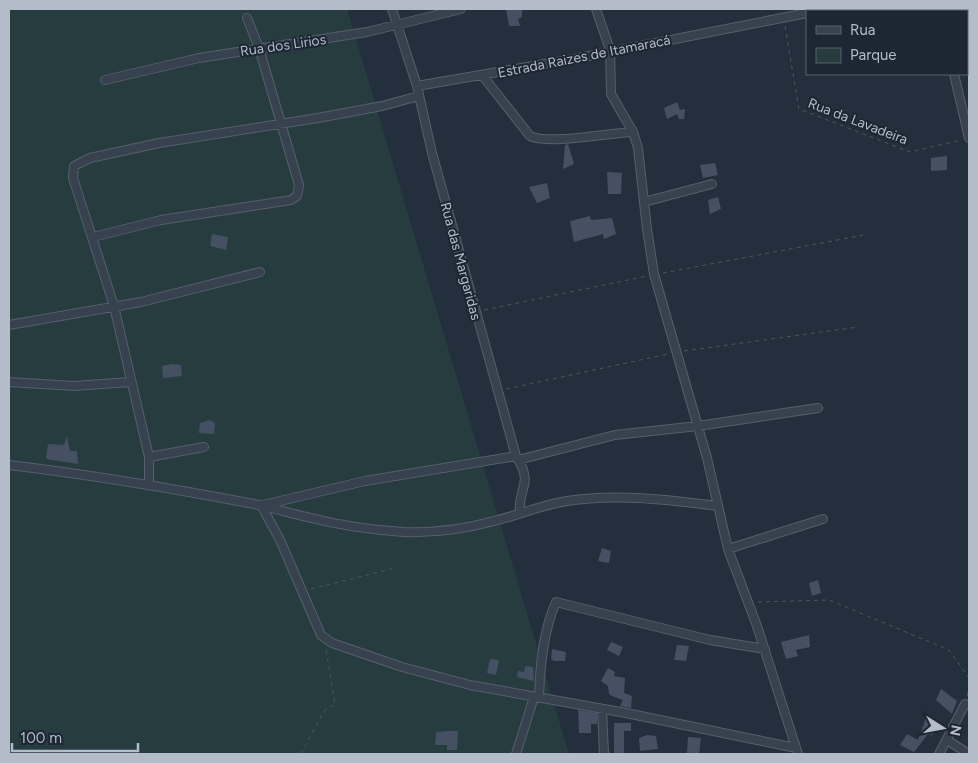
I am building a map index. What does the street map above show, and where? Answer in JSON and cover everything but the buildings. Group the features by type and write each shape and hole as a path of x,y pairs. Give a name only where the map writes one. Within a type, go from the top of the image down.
{"street":[{"name":"Rua das Margaridas","path":"392,9 417,86 475,312 517,458 525,477 525,490 520,503 520,513"},
{"name":"Rua dos Lirios","path":"106,80 199,58 341,36 461,9"},
{"path":"261,505 324,638 402,667 470,686 602,709 797,751 765,649 728,549 698,426 654,274 638,148 633,132 611,94 610,50 596,9"},
{"name":"Estrada Raizes de Itamaracá","path":"417,86 579,58 610,50 806,13"},
{"path":"93,237 161,220 296,198 300,192 299,185 259,48 247,18"},
{"path":"482,75 530,136 537,139 552,140 633,132"},
{"path":"954,75 969,138"},
{"path":"149,484 149,457 114,306 73,178 74,166 81,161 159,143 382,106 419,96"},
{"path":"644,202 712,184"},
{"path":"9,324 141,302 260,272"},
{"path":"9,382 74,386 131,382"},
{"path":"261,505 365,481 517,458 606,436 698,426 818,408"},
{"path":"149,457 204,447"},
{"path":"9,465 149,484 261,505 308,518 379,530 404,532 436,532 493,522 550,504 610,497 718,506"},
{"path":"728,549 823,519"},
{"path":"516,754 536,698 540,665 556,602 710,640 765,649"},
{"path":"939,754 965,704"},
{"path":"602,709 604,754"},
{"path":"947,740 969,754"}],"path":[{"name":"Rua da Lavadeira","path":"784,18 799,109 910,152 961,140"},
{"path":"475,312 654,274 864,235"},
{"path":"498,391 677,352 858,327"},
{"path":"303,591 396,568"},
{"path":"747,602 829,600 949,650 969,678"},
{"path":"301,754 324,711 335,704 324,638"}],"green space":[{"path":"9,9 347,9 569,754 9,754"}]}
